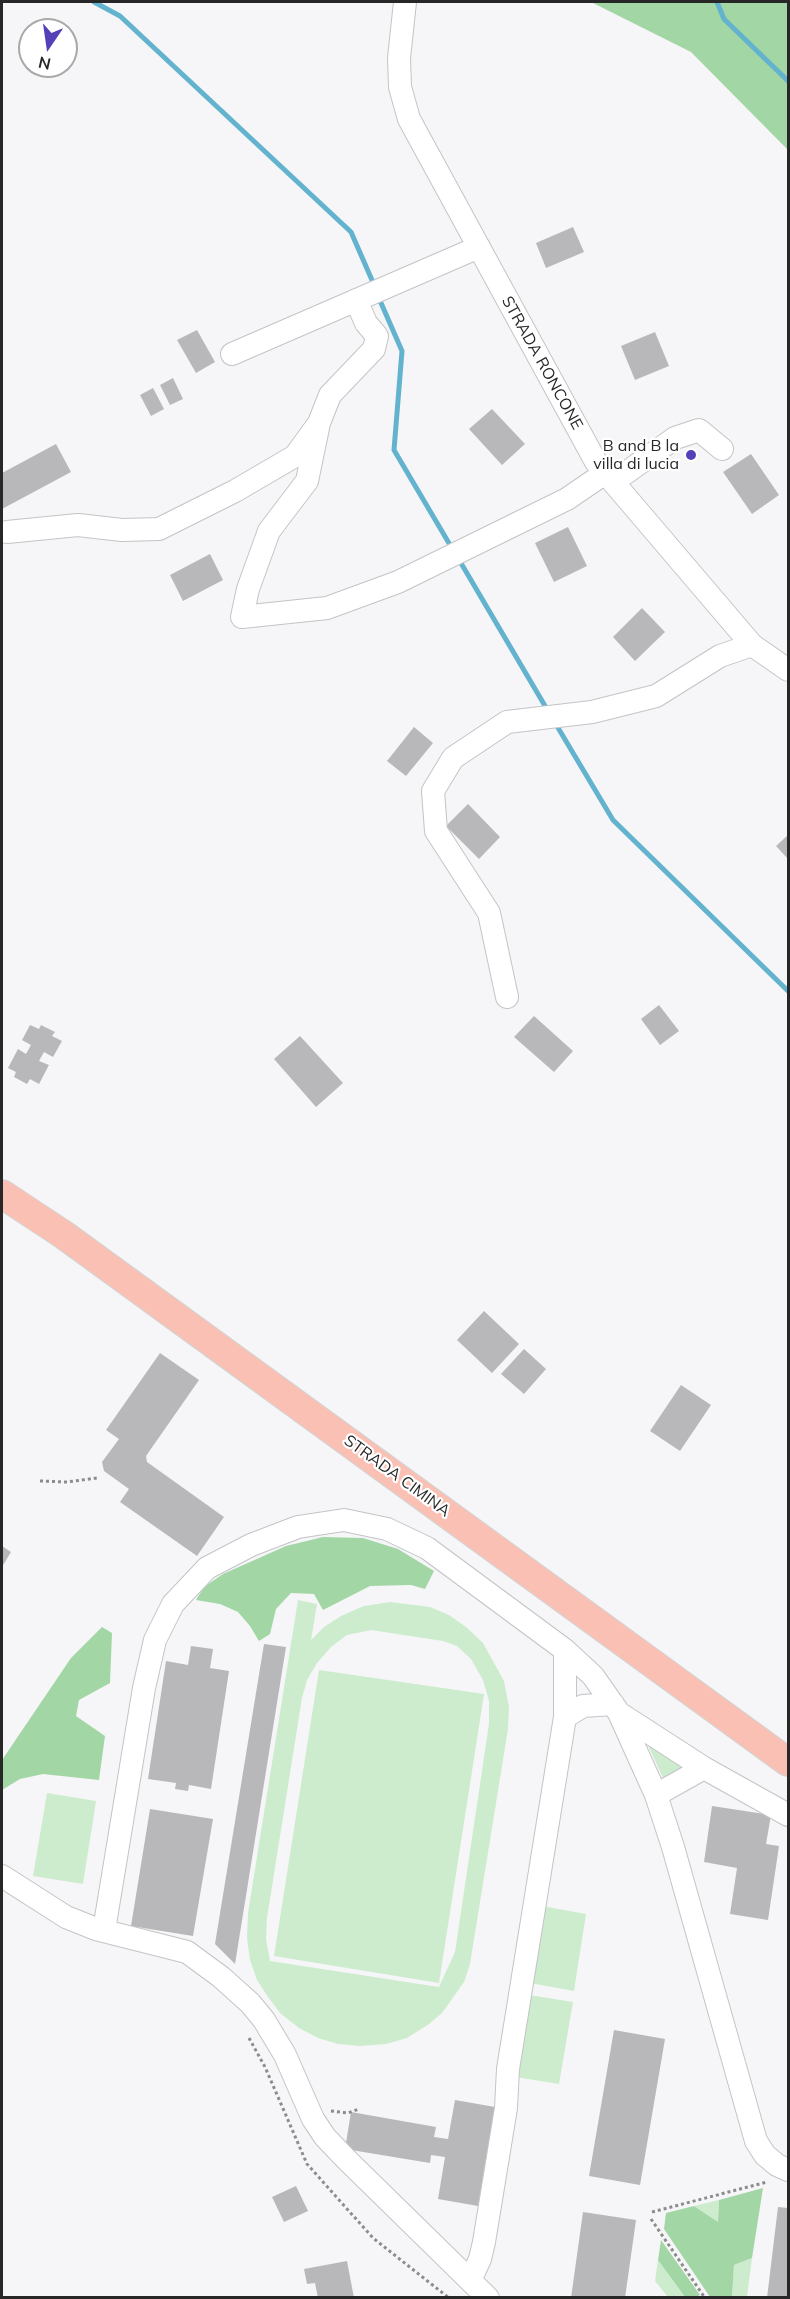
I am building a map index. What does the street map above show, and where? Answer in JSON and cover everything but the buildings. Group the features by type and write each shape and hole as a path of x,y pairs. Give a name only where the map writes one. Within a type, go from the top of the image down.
{"main road":[{"name":"STRADA CIMINA","path":"2,1194 84,1249 789,1762"}],"street":[{"name":"STRADA RONCONE","path":"405,2 399,58 400,87 409,119 596,462 752,645 789,670"},
{"path":"232,354 479,247"},
{"path":"356,300 366,323 377,336 374,349 330,395 319,423 307,481 269,531 248,589 242,617 327,608 398,582 567,500 609,478 675,438 699,430 722,449"},
{"path":"7,532 78,525 122,530 159,530 235,491 295,456 319,423"},
{"path":"507,997 489,913 436,831 434,791 453,758 507,722 592,712 656,696 720,656 752,645"},
{"path":"104,1930 144,1688 155,1640 173,1604 207,1568 251,1545 298,1527 344,1520 387,1529 427,1548 565,1650 593,1676 616,1708 656,1795 673,1847 756,2141 765,2155 777,2165 782,2177"},
{"path":"469,2278 480,2259 484,2242 506,2108 508,2069 565,1717 565,1650"},
{"path":"565,1717 584,1706 616,1708 704,1768 789,1815"},
{"path":"656,1795 704,1768"},
{"path":"2,1876 66,1917 104,1930 187,1952 221,1977 250,2003 264,2020 285,2055 313,2118 325,2137 488,2298"}],"path":[{"path":"40,1481 67,1482 97,1478"},
{"path":"246,2031 265,2067 307,2164 373,2238 448,2298"},
{"path":"652,2211 782,2177"},
{"path":"651,2219 705,2298"}],"green space":[{"path":"591,2 788,2 788,150 691,52"},
{"path":"323,1537 363,1538 398,1549 434,1571 425,1589 411,1585 370,1586 323,1610 314,1594 291,1593 276,1609 270,1634 259,1641 238,1612 220,1604 196,1600 204,1587 223,1574 286,1546"},
{"path":"298,1600 317,1604 311,1640 324,1627 341,1616 364,1606 390,1602 430,1607 449,1615 466,1627 483,1643 504,1681 509,1707 508,1729 470,1964 464,1982 442,2013 407,2038 386,2044 360,2046 338,2044 318,2038 299,2028 280,2013 257,1980 250,1960 247,1938 248,1913","holes":["371,1630 443,1641 457,1646 471,1659 483,1680 489,1701 489,1724 455,1952 439,1987 270,1961 266,1939 267,1918 302,1698 307,1680 317,1663 331,1647 347,1635"]},
{"path":"102,1627 112,1633 110,1683 79,1700 76,1716 105,1736 99,1780 43,1774 20,1779 2,1790 2,1760 71,1658"},
{"path":"319,1670 484,1694 439,1983 274,1956"},
{"path":"646,1741 686,1768 663,1778"},
{"path":"47,1793 96,1801 83,1884 33,1876"},
{"path":"542,1906 586,1914 574,1991 530,1983"},
{"path":"529,1995 573,2002 559,2084 516,2077"},
{"path":"763,2188 752,2258 734,2265 732,2297 710,2297 664,2229 666,2213 694,2206 718,2222 719,2200"},
{"path":"719,2200 718,2222 694,2206"},
{"path":"661,2240 700,2295 685,2297 658,2260"},
{"path":"752,2258 747,2297 732,2298 734,2265"},
{"path":"658,2260 685,2297 668,2297 655,2281"}],"waterway":[{"path":"94,2 120,16 351,232 375,287"},
{"path":"717,2 724,19 788,81"},
{"path":"378,296 402,351 394,450 453,550"},
{"path":"458,558 548,711"},
{"path":"554,721 613,820 788,991"}],"place":[{"name":"B and B la villa di lucia","path":"691,455"}]}
